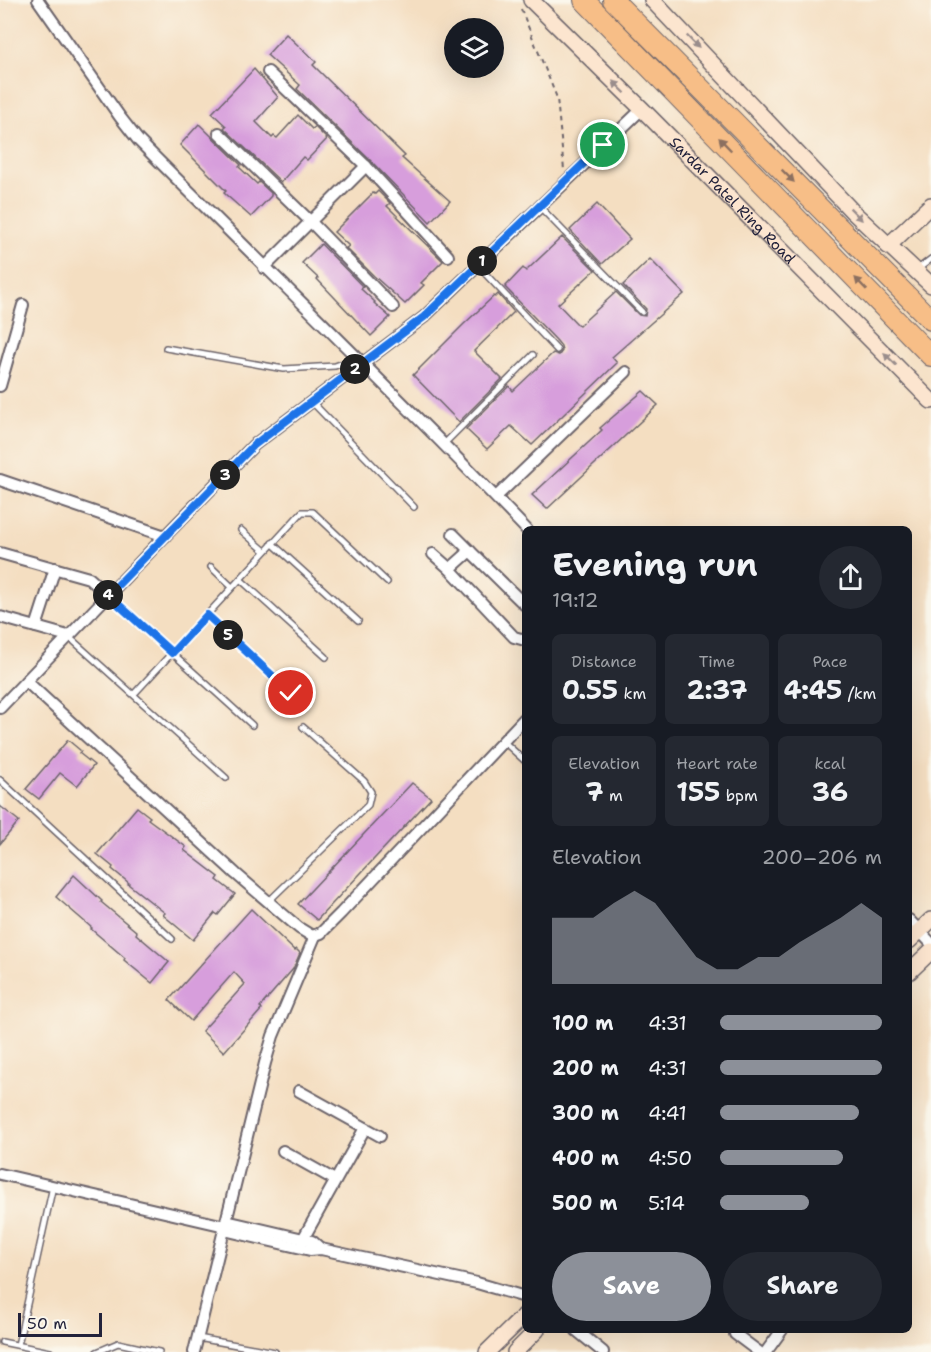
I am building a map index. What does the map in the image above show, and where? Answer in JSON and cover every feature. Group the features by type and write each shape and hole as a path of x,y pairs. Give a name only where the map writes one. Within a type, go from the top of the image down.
{"highway":[{"path":"584,0 931,356"},
{"path":"613,0 931,320"}],"street":[{"path":"38,0 138,140 445,444 523,526"},
{"path":"652,0 888,246 931,285"},
{"name":"Sardar Patel Ring Road","path":"525,2 642,109 931,401"},
{"path":"268,72 366,166 448,256"},
{"path":"0,708 254,445 312,402 360,361 424,317 642,109"},
{"path":"219,133 310,221 393,307"},
{"path":"264,267 366,166"},
{"path":"888,246 931,205"},
{"path":"0,386 23,305"},
{"path":"496,497 626,372"},
{"path":"0,480 165,536"},
{"path":"453,534 522,602"},
{"path":"450,569 470,551"},
{"path":"0,553 89,578 108,595"},
{"path":"433,554 450,569 513,637 522,639"},
{"path":"36,627 55,568"},
{"path":"0,617 68,636"},
{"path":"26,681 174,818 308,935 315,936"},
{"path":"194,1352 273,1036 315,936 341,913 522,721"},
{"path":"931,920 912,931 931,943"},
{"path":"912,969 931,951"},
{"path":"299,1090 380,1136"},
{"path":"303,1239 365,1128"},
{"path":"283,1151 335,1180"},
{"path":"0,1174 225,1226 310,1250 321,1249 477,1283 522,1296"},
{"path":"225,1226 312,1241 321,1249"},
{"path":"487,1352 522,1318"},
{"path":"515,1352 534,1333"},
{"path":"580,1333 603,1352"},
{"path":"736,1333 759,1352"},
{"path":"766,1352 780,1333"}],"lane":[{"path":"540,206 642,312"},
{"path":"917,270 931,259"},
{"path":"477,265 557,351"},
{"path":"166,348 284,369 335,366 360,361"},
{"path":"445,444 533,355"},
{"path":"312,402 414,507"},
{"path":"134,694 302,512 313,512 387,582"},
{"path":"241,530 265,551"},
{"path":"272,543 358,621"},
{"path":"210,567 232,587"},
{"path":"240,579 326,657"},
{"path":"108,595 252,725"},
{"path":"207,615 291,693"},
{"path":"68,636 226,778"},
{"path":"269,901 368,805 371,792 364,781 303,727"},
{"path":"503,741 522,758"},
{"path":"0,780 172,939"},
{"path":"18,1345 53,1186"},
{"path":"196,1338 275,1352"},
{"path":"2,1342 50,1352"},
{"path":"97,1352 118,1343 159,1352"}],"path":[{"path":"525,2 557,98 565,182"}],"building":[{"path":"286,34 316,62 313,65 405,156 402,158 450,201 430,222 297,89 300,85 267,55"},
{"path":"254,69 278,97 256,122 272,138 274,136 277,138 298,115 312,129 315,127 327,139 307,160 303,157 281,182 224,128 226,126 212,113"},
{"path":"199,124 241,165 239,167 257,184 259,182 271,193 271,196 251,217 224,193 226,191 180,145"},
{"path":"378,191 390,203 387,206 443,261 421,283 424,285 405,304 346,248 349,246 334,232 373,193"},
{"path":"597,204 630,239 602,264 570,230"},
{"path":"562,237 595,270 558,304 579,326 616,292 639,315 645,316 646,309 623,285 650,259 684,294 612,357 617,363 532,445 511,426 487,449 466,429 509,386 513,391 553,353 559,355 562,351 557,341 505,287 523,268 526,271"},
{"path":"321,244 363,287 361,289 374,303 390,317 371,336 302,263"},
{"path":"498,294 514,312 474,351 502,379 459,422 413,375"},
{"path":"643,391 658,405 547,509 532,495 602,430 600,428"},
{"path":"68,740 94,765 77,786 60,773 39,799 26,789"},
{"path":"412,783 431,798 317,920 298,904"},
{"path":"0,806 19,821 0,844"},
{"path":"137,807 150,817 148,819 186,847 184,850 219,877 217,880 235,894 218,915 215,913 193,940 97,854"},
{"path":"74,875 169,962 152,983 56,897"},
{"path":"251,909 295,951 296,949 300,953 293,969 224,1052 202,1031 245,984 234,972 191,1021 169,1000"}],"route":[{"path":"291,693 207,615 172,653 108,595 254,445 424,317 603,145"}]}
